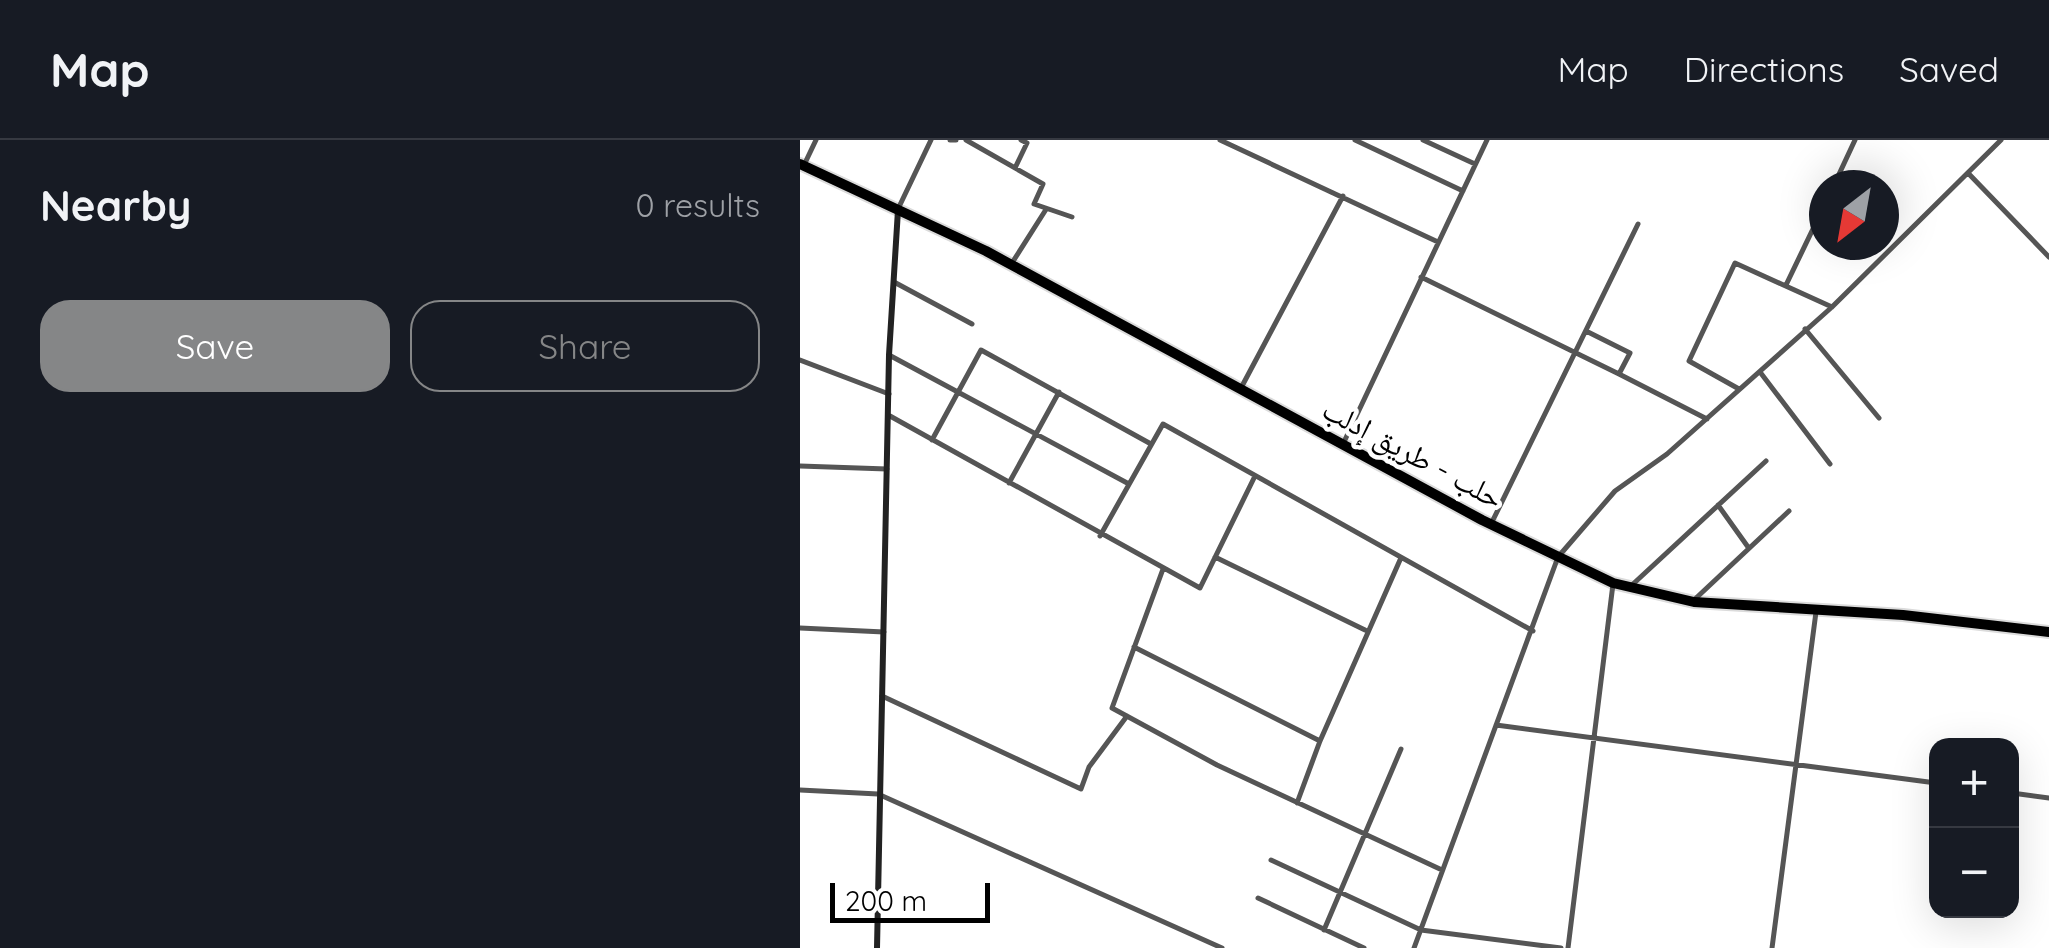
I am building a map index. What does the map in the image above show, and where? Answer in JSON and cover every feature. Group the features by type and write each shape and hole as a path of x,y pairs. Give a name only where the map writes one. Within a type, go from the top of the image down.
{"highway":[{"name":"حلب - طريق إدلب","path":"802,165 1012,264 1491,525 1613,583 1692,602 1816,609 2049,632"}],"street":[{"path":"802,165 816,140"},
{"path":"877,948 889,356 898,209 931,140"},
{"path":"966,140 1043,184 1034,204 1072,216"},
{"path":"1015,168 1027,143 1021,140"},
{"path":"1220,140 1438,242"},
{"path":"1355,140 1463,191"},
{"path":"1423,140 1475,164"},
{"path":"1343,444 1486,140"},
{"path":"1841,170 1856,140"},
{"path":"1414,948 1558,556 1616,491 1707,419 1832,307 2001,140"},
{"path":"1968,172 2049,257"},
{"path":"1241,388 1342,196"},
{"path":"1012,264 1045,210"},
{"path":"1491,525 1638,224"},
{"path":"1786,285 1809,237"},
{"path":"1740,389 1689,362 1735,264 1832,307"},
{"path":"1421,277 1707,419"},
{"path":"894,282 972,324"},
{"path":"1806,329 1879,418"},
{"path":"1585,331 1630,353 1619,374"},
{"path":"932,440 981,350 1151,444"},
{"path":"889,356 1129,484"},
{"path":"800,360 889,394"},
{"path":"1760,372 1830,464"},
{"path":"1009,483 1059,392"},
{"path":"890,416 1100,536 1200,588 1254,478"},
{"path":"1100,536 1163,424 1533,631"},
{"path":"1630,587 1766,461"},
{"path":"800,466 888,469"},
{"path":"1718,505 1749,548"},
{"path":"1692,602 1790,511"},
{"path":"1215,556 1366,630"},
{"path":"1298,803 1366,630 1401,558"},
{"path":"1164,568 1112,708 1298,803 1443,871"},
{"path":"1271,860 1421,930 1564,948 1613,583"},
{"path":"1772,948 1816,609"},
{"path":"800,628 884,632"},
{"path":"1134,647 1320,741"},
{"path":"882,696 1081,789 1089,767 1127,716"},
{"path":"1496,725 1929,783"},
{"path":"1324,930 1401,749"},
{"path":"800,790 878,794 1222,948"},
{"path":"2019,794 2049,798"},
{"path":"1258,898 1364,948"},
{"path":"1200,948 1205,940"}]}
